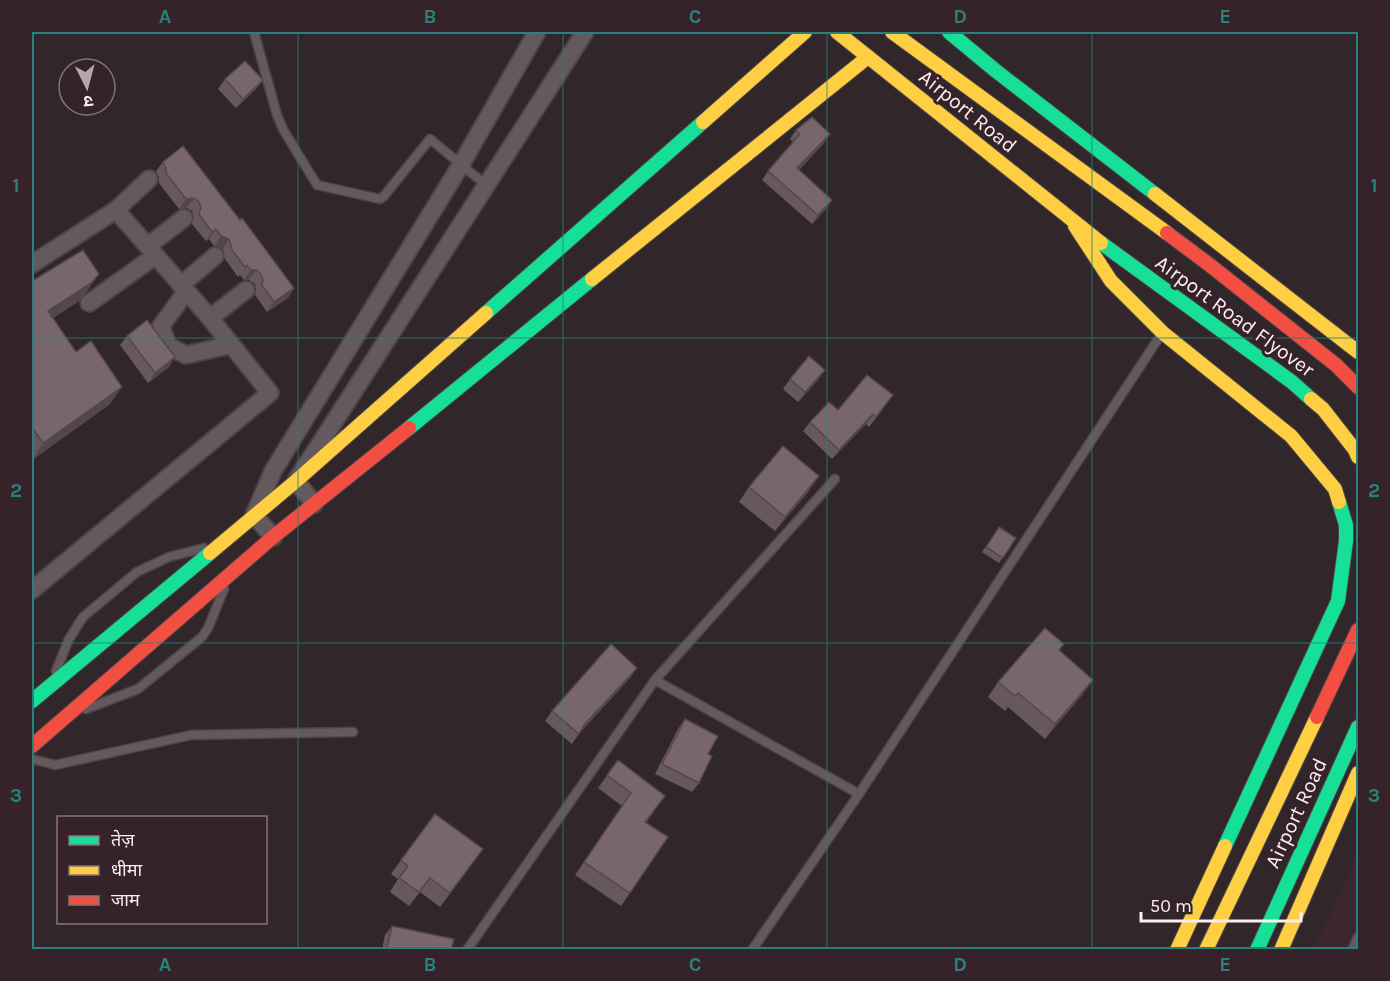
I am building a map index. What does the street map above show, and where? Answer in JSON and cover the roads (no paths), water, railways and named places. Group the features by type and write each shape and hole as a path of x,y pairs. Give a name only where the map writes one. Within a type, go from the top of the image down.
{"street":[{"path":"254,515 273,471 461,164 537,32"},
{"path":"296,481 585,32"},
{"path":"32,701 296,481 805,32"},
{"name":"Airport Road","path":"837,32 1074,223"},
{"path":"892,32 1210,266 1336,365 1359,387"},
{"path":"949,32 996,71 1359,352"},
{"path":"32,746 273,537 868,57"},
{"path":"32,264 116,210 149,179"},
{"path":"32,590 270,393 210,318 116,210"},
{"path":"89,303 152,251 184,218"},
{"path":"1074,223 1111,281 1162,333 1291,436 1335,489 1346,525 1338,601 1177,950"},
{"name":"Airport Road Flyover","path":"1074,223 1292,382 1323,409 1359,457"},
{"path":"215,256 184,289 161,326 168,346 186,355 230,345"},
{"path":"210,318 246,290"},
{"path":"296,481 314,504"},
{"path":"254,515 273,537"},
{"path":"1206,950 1359,630"},
{"name":"Airport Road","path":"1257,950 1359,727"},
{"path":"1281,950 1359,773"}],"lane":[{"path":"254,32 277,115 317,185 376,199 382,198 430,138 486,184"},
{"path":"752,950 859,794 1162,333"},
{"path":"467,950 656,680 835,479"},
{"path":"50,686 75,627 83,617 137,572 170,557 220,544"},
{"path":"64,717 138,690 202,637 208,628 231,572"},
{"path":"656,680 859,794"},
{"path":"32,759 54,765 190,735 353,732"},
{"path":"1352,950 1359,937"}]}
